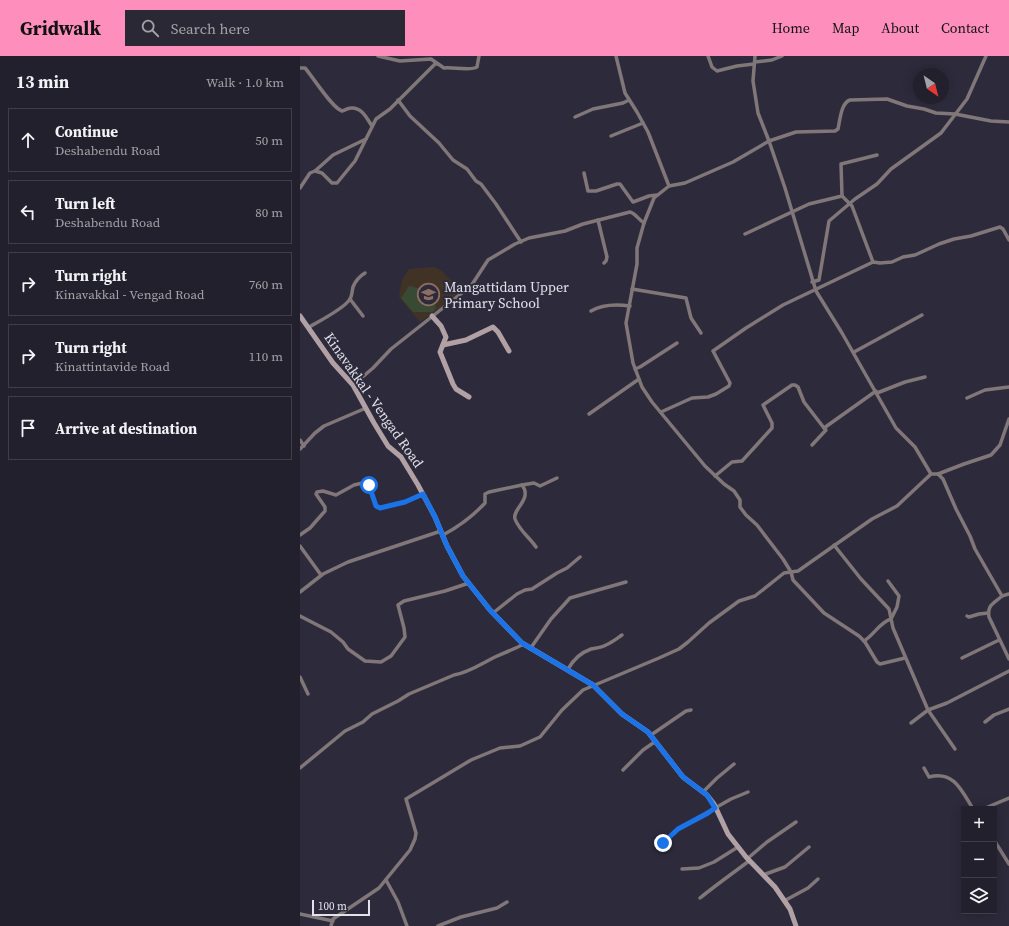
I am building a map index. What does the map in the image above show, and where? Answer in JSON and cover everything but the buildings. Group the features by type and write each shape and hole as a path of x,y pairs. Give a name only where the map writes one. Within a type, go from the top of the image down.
{"main road":[{"name":"Kinavakkal - Vengad Road","path":"300,316 333,363 352,385 388,446 401,457 423,494 463,576 493,613 530,649 568,669 593,685 622,714 651,735 683,777 707,795 728,834 748,860 775,886 790,909 796,926"},
{"path":"432,316 441,326 446,337 440,352 453,384 456,389 469,397"},
{"path":"443,346 466,340 493,327 498,332 509,351"}],"street":[{"path":"378,56 400,61 431,59 444,68 451,67 474,69 478,66 479,56"},
{"path":"416,60 418,56"},
{"path":"616,56 625,93 648,132 669,186"},
{"path":"708,56 712,66 717,71 772,60 782,56"},
{"path":"755,56 753,82 758,113 769,140 812,282 816,291 854,352 896,428 915,447 931,474"},
{"path":"812,282 818,280 829,221 877,184 891,169 941,133 966,99 986,56"},
{"path":"315,171 322,173 332,183 337,183 355,162 376,119 390,109 435,64 438,64"},
{"path":"300,68 305,68 337,109 342,111 352,107 357,109 367,117 372,126"},
{"path":"905,658 880,664 877,662 864,641 824,613 793,580 791,572 757,524 746,515 740,507 740,500 734,491 724,484 705,466 652,402 642,387 635,369 626,323 637,264 637,248 644,223 654,198 669,186 685,183 733,162 769,140 796,132 835,131 838,129 844,105 847,101 887,99 907,106 924,109 929,112 955,114 991,121 1009,122"},
{"path":"398,100 410,116 453,160 467,169 476,181 481,184 521,242"},
{"path":"575,117 593,109 623,104 629,100"},
{"path":"610,136 643,123"},
{"path":"300,188 310,174 333,155 366,138"},
{"path":"873,262 852,206 842,196 841,164 877,155"},
{"path":"584,173 588,191 596,192 620,184 633,202 649,196 658,195"},
{"path":"745,234 809,204 842,196"},
{"path":"352,385 373,368 390,349 473,283 488,260 529,238 565,231 598,220 632,212 644,223"},
{"path":"598,220 607,256 604,263"},
{"path":"661,412 692,398 708,397 716,394 729,386 730,383 713,351 783,305 816,291 873,262 892,262 903,257 916,255 939,244 954,239 971,236 1000,227 1009,240"},
{"path":"308,327 329,315 350,299 353,287 361,275 365,273"},
{"path":"632,289 686,298 691,318 701,333"},
{"path":"350,299 363,316"},
{"path":"590,311 596,308 616,304 630,306"},
{"path":"854,352 922,315"},
{"path":"635,369 677,343"},
{"path":"824,428 877,392 925,377"},
{"path":"589,414 639,379"},
{"path":"716,476 732,462 742,461 772,428 772,422 762,405 792,385 798,387 804,402 826,430 824,434 812,445"},
{"path":"967,398 985,390 1009,387"},
{"path":"300,449 324,426 366,408"},
{"path":"331,926 333,919 379,888 410,850 416,833 406,799 471,760 500,748 520,746 540,737 562,710 583,690 679,648 739,601 755,596 784,573 798,571 872,519 897,506 931,474 938,474 991,455 1000,445 1009,419"},
{"path":"300,440 304,446"},
{"path":"938,474 943,479 975,549 1002,596"},
{"path":"300,592 321,575 348,562 454,529 480,509 485,503 485,494 489,492 534,483 540,486 557,478"},
{"path":"300,535 310,528 325,511 325,507 316,494 317,492 323,491 336,495 354,485 367,482 376,506 380,508 405,502 423,494"},
{"path":"522,485 525,495 515,518 525,535 536,547"},
{"path":"834,545 861,579 889,609 893,628 928,710 955,749"},
{"path":"300,546 321,575"},
{"path":"493,613 517,594 525,590 532,589 567,568 580,557"},
{"path":"864,641 876,631 884,621 890,619 897,607 899,596 888,580"},
{"path":"530,649 551,619 570,598 626,582"},
{"path":"300,616 331,632 343,642 348,649 365,661 381,662 391,656 405,637 398,605 404,601 445,591 469,583"},
{"path":"1009,594 1002,596 990,606 988,610 999,640 1009,659"},
{"path":"967,616 970,617 988,613"},
{"path":"568,669 572,660 592,649 606,646 622,635"},
{"path":"962,658 999,640"},
{"path":"300,768 345,731 363,722 383,707 398,701 409,694 454,675 473,669 494,657 524,644"},
{"path":"911,723 928,710 1009,671"},
{"path":"300,677 308,694"},
{"path":"984,722 994,715 1009,709"},
{"path":"651,735 686,711 691,710"},
{"path":"623,770 643,750 656,741"},
{"path":"703,792 734,764"},
{"path":"924,768 929,777 947,776 952,778 971,806"},
{"path":"658,847 678,829 715,808 748,792"},
{"path":"990,806 1009,798"},
{"path":"700,898 726,876 732,874 767,842 796,822"},
{"path":"995,842 1009,864"},
{"path":"682,869 699,868 714,862 738,847"},
{"path":"762,875 785,867 809,847"},
{"path":"784,901 808,888 818,879"},
{"path":"386,880 398,902 407,926"},
{"path":"438,926 460,917 497,908 507,902"},
{"path":"300,914 333,921"}],"shaded area":[{"name":"Mangattidam Upper Primary School","path":"434,267 442,271 461,291 460,294 420,322 399,297 402,280 409,269"}],"green space":[{"path":"409,286 422,290 429,296 436,308 433,312 413,312 401,298"}],"place":[{"name":"Mangattidam Upper Primary School","path":"429,295"}],"route":[{"path":"369,485 376,506 380,508 405,502 423,494 435,517 447,546 463,576 490,610 522,643 530,649 558,663 593,685 622,714 648,732 669,757 683,777 707,795 714,804 715,808 678,829 663,843"}]}
